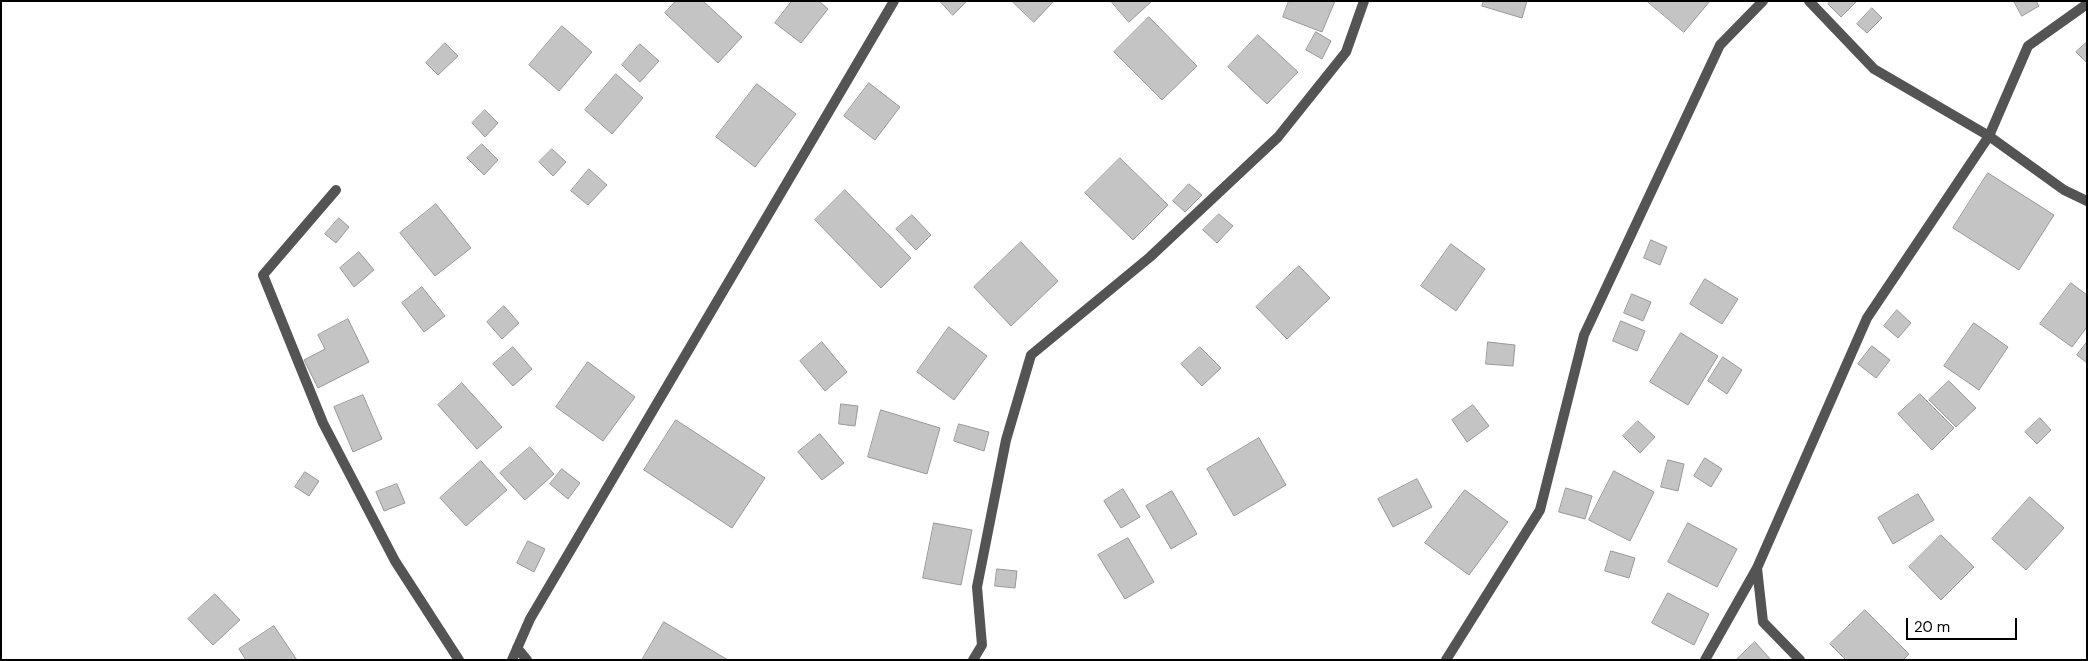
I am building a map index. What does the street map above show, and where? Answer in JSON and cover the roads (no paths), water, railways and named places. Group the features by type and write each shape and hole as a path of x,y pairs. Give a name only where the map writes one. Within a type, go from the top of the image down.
{"street":[{"path":"512,660 530,619 894,1"},
{"path":"973,660 982,645 977,587 1006,440 1031,354 1150,257 1278,137 1346,52 1364,1"},
{"path":"1446,660 1540,510 1584,335 1720,45 1764,1"},
{"path":"1809,1 1874,69 1989,136 2064,190 2087,201"},
{"path":"1704,660 1757,568 1867,318 1989,136 2028,46 2087,4"},
{"path":"336,190 263,275 323,423 395,561 459,660"},
{"path":"1757,568 1763,622 1800,660"},
{"path":"517,648 526,660"}]}
